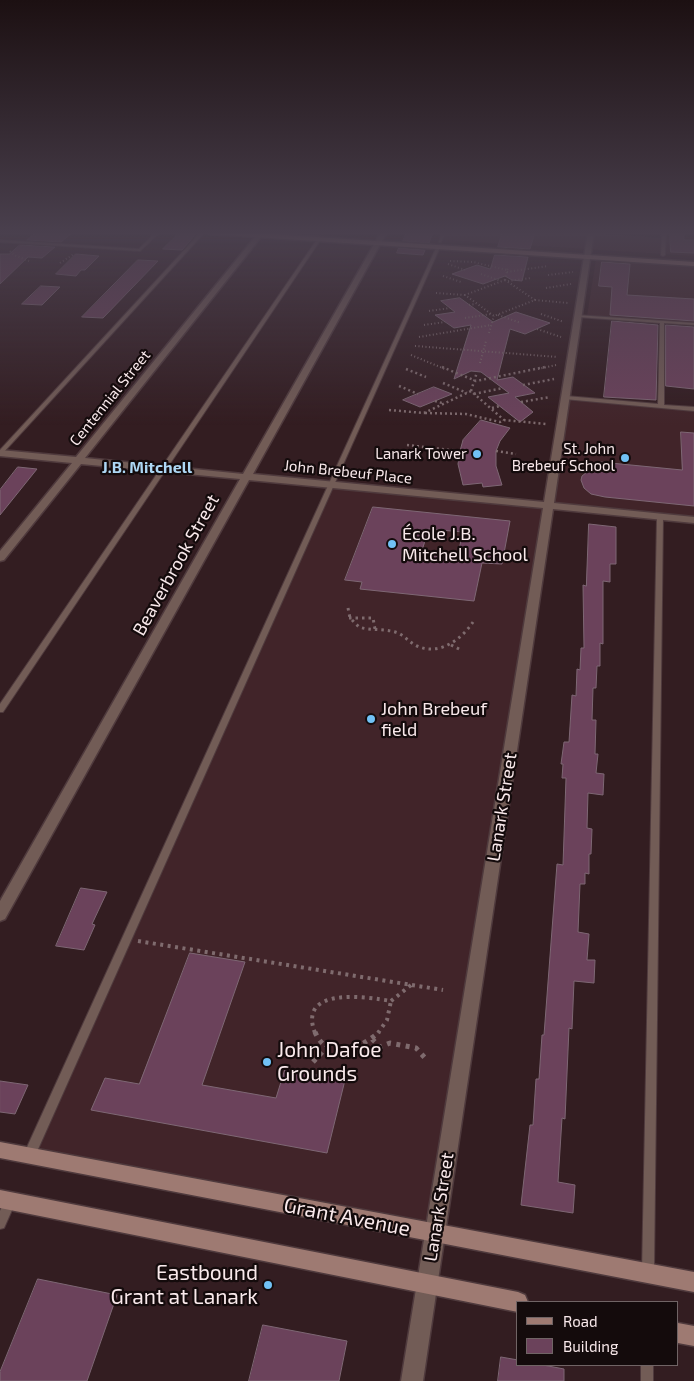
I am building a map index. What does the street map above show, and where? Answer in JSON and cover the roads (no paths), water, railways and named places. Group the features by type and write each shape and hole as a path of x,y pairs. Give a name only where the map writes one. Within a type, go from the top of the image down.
{"main road":[{"name":"Grant Avenue","path":"0,1150 694,1282"},
{"path":"5,1200 516,1302"},
{"path":"679,1333 694,1336"}],"street":[{"name":"Centennial Street","path":"0,558 211,296"},
{"name":"Beaverbrook Street","path":"0,915 348,296"},
{"name":"Lanark Street","path":"412,1381 581,296"},
{"name":"John Brebeuf Place","path":"0,453 694,520"}],"lane":[{"path":"0,453 144,296"},
{"path":"0,710 281,296"},
{"path":"29,1156 415,296"},
{"path":"578,316 694,324"},
{"path":"661,406 662,322"},
{"path":"566,398 694,409"},
{"path":"648,1274 660,517"},
{"path":"0,1224 5,1200"},
{"path":"647,1366 647,1381"}],"place":[{"name":"Lanark Tower","path":"477,454"},
{"name":"St. John Brebeuf School","path":"625,458"},
{"name":"École J.B. Mitchell School","path":"392,544"},
{"name":"John Brebeuf field","path":"371,719"},
{"name":"John Dafoe Grounds","path":"267,1062"},
{"name":"Eastbound Grant at Lanark","path":"268,1285"}],"district":[{"name":"J.B. Mitchell","path":"147,468"}]}
